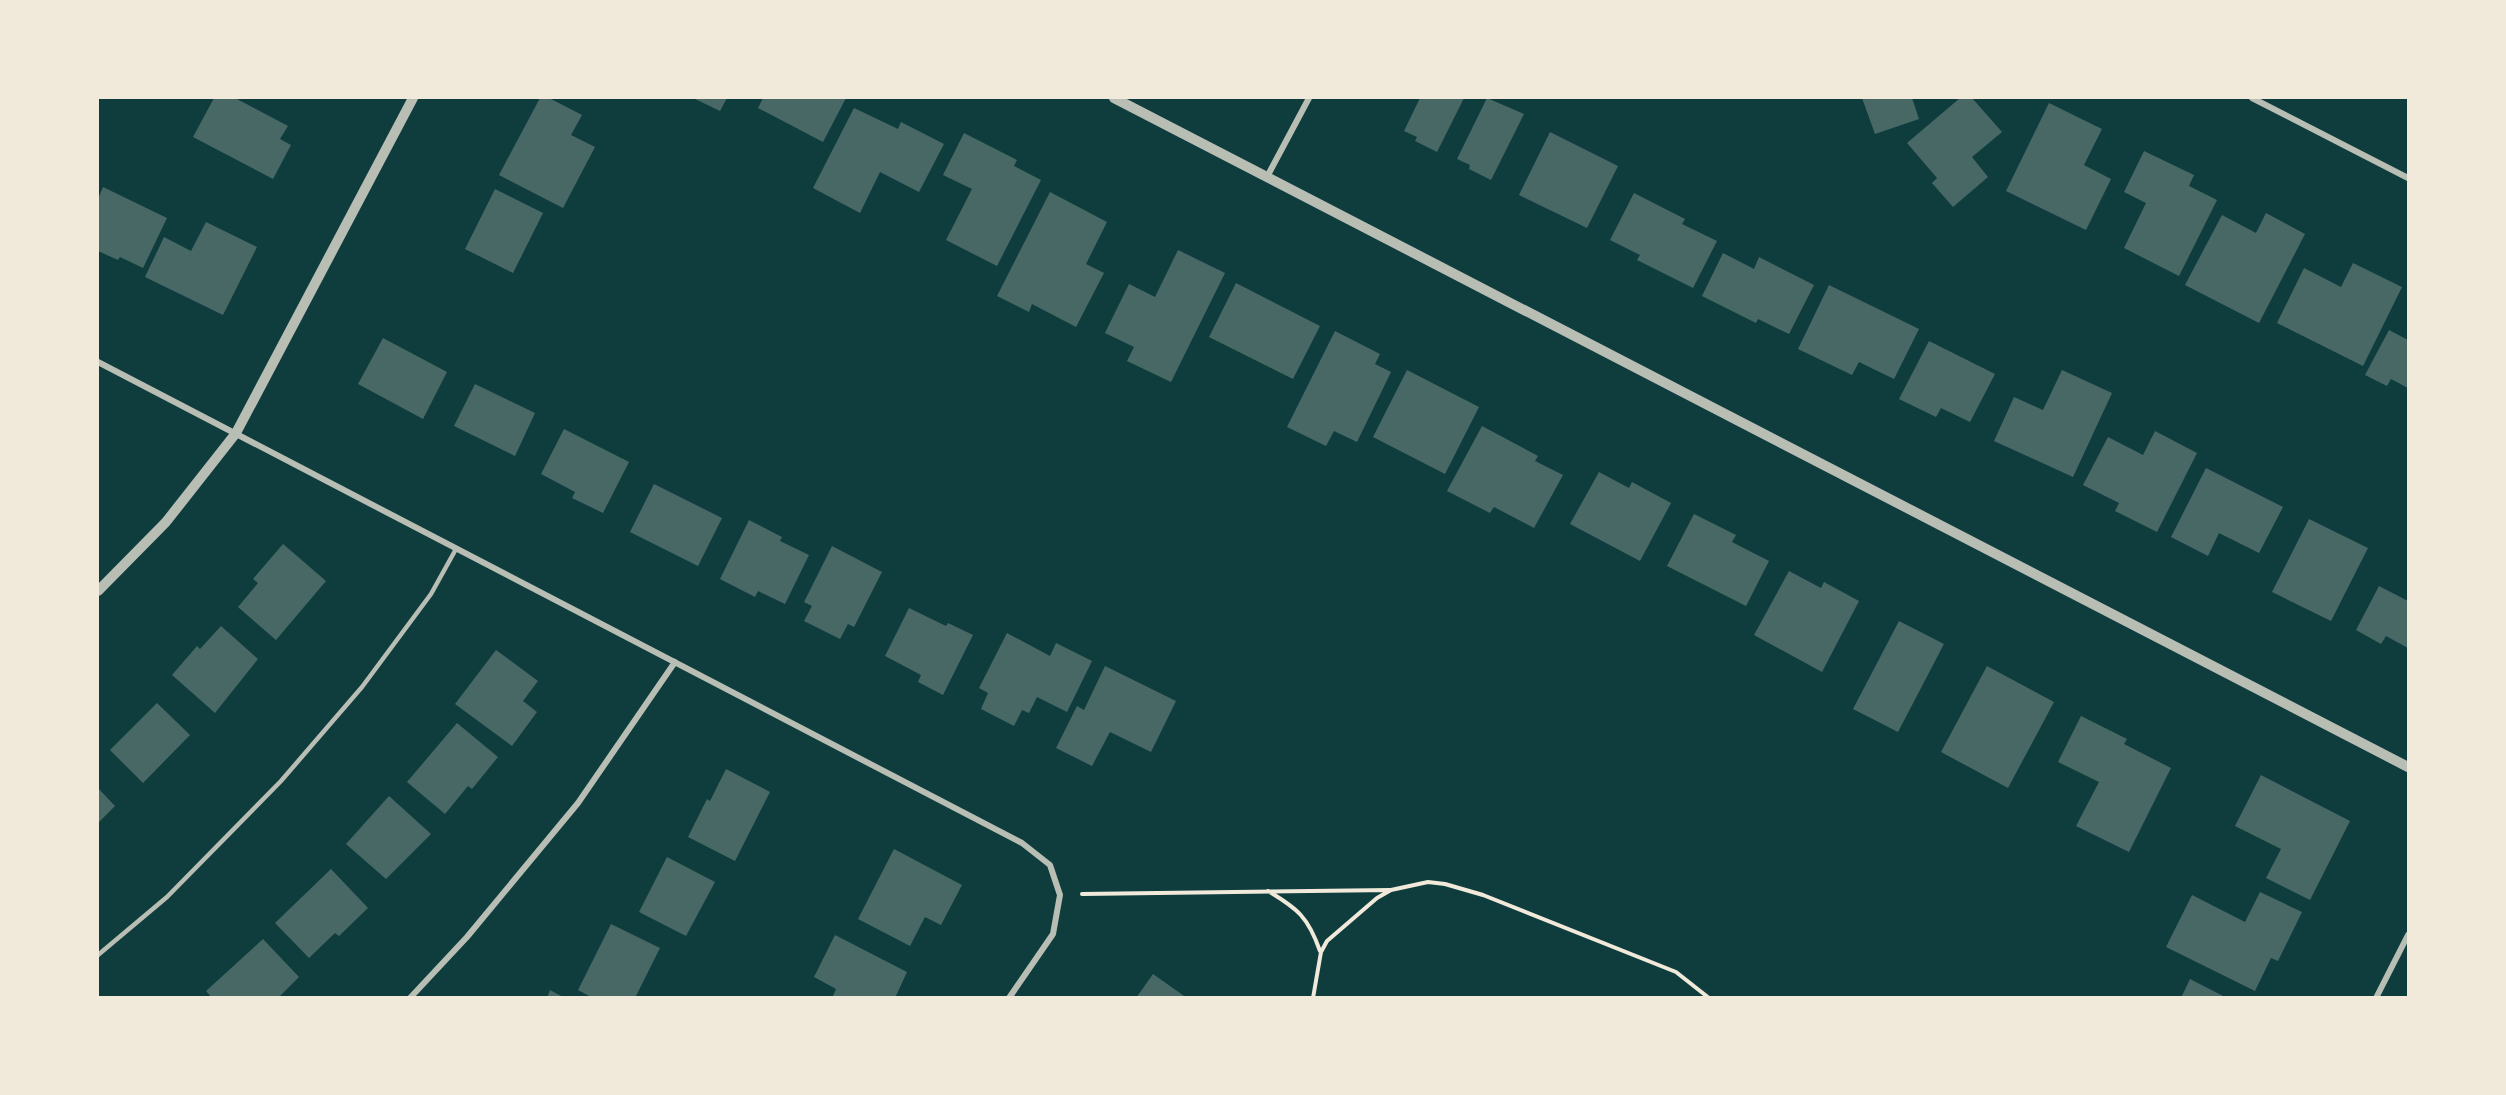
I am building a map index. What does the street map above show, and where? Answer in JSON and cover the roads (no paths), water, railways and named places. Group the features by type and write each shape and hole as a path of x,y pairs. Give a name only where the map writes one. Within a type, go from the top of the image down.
{"street":[{"path":"98,591 166,522 236,434 413,98"},
{"path":"1114,98 1268,175 2409,767"},
{"path":"1268,175 1309,98"},
{"path":"2252,98 2409,178"},
{"path":"98,363 1022,843 1050,865 1060,895 1053,934 1009,998"},
{"path":"410,998 467,938 578,802 675,662"},
{"path":"2376,998 2409,935"}],"lane":[{"path":"98,955 167,897 280,781 362,687 431,594 456,549"}]}
